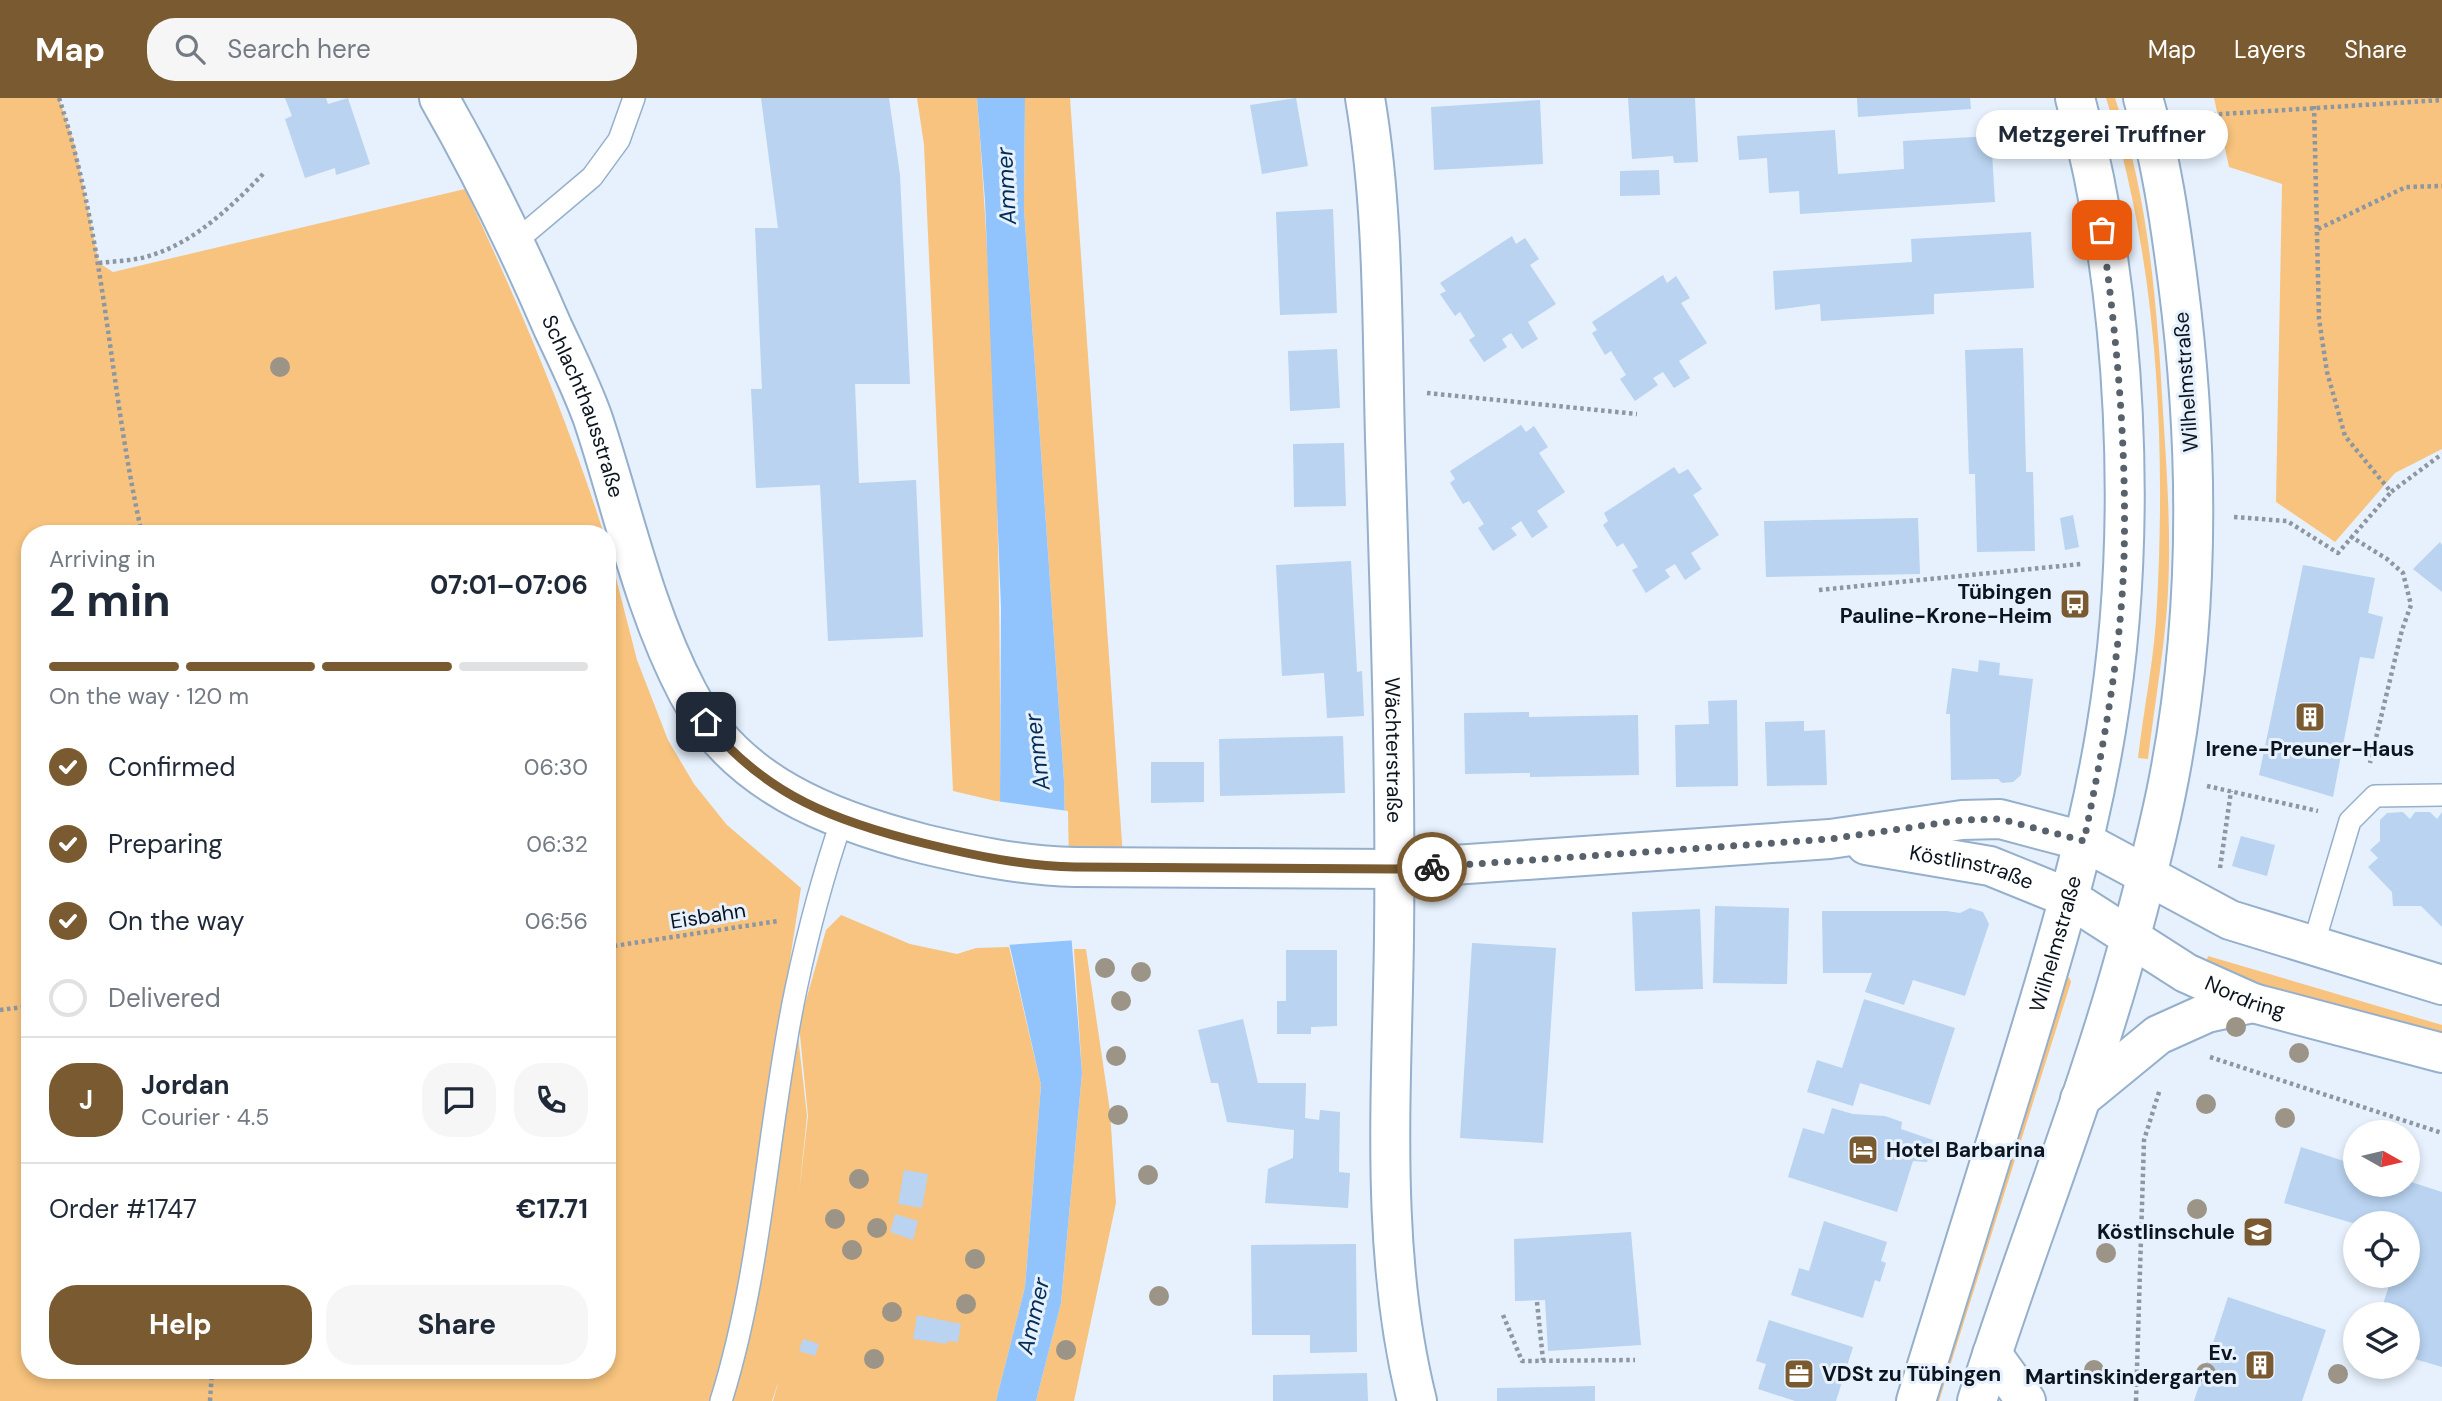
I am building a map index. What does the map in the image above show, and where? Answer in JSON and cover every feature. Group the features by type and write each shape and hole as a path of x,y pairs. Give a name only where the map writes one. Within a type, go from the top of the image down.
{"street":[{"name":"Schlachthausstraße","path":"439,98 515,242 592,415 652,606 688,694 715,733 745,765 774,786 842,820"},
{"name":"Wächterstraße","path":"1366,98 1376,192 1384,389 1395,869 1390,1221 1410,1372 1417,1401"},
{"name":"Wilhelmstraße","path":"1916,1401 2069,898 2084,841 2107,727 2124,559 2117,340 2099,203 2076,98"},
{"name":"Wilhelmstraße","path":"1977,1401 2080,1099 2130,938 2169,778 2185,662 2193,515 2185,336 2172,239 2146,109"},
{"name":"Köstlinstraße","path":"842,820 953,851 1043,866 1395,869 1830,839 1962,820 2000,819 2084,841"},
{"name":"Köstlinstraße","path":"1830,839 1990,866 2069,898"},
{"path":"2084,841 2230,920 2442,985"},
{"name":"Nordring","path":"2069,898 2186,973 2253,1003 2442,1053"},
{"path":"2080,1099 2158,1035 2207,1013 2253,1003"},
{"path":"1992,1354 2026,1401"}],"lane":[{"path":"515,242 592,177 620,140 634,98"},
{"path":"2313,946 2350,821 2375,796 2442,794"},
{"path":"721,1401 752,1280 795,990 822,879 842,820"}],"path":[{"path":"59,98 75,146 99,263 125,458 140,525"},
{"path":"2146,109 2314,106 2442,100"},
{"path":"2314,106 2319,319 2327,372 2345,436 2392,492"},
{"path":"99,263 149,256 196,232 234,204 264,173"},
{"path":"2318,229 2406,187 2442,186"},
{"path":"1384,389 1637,414"},
{"path":"2193,515 2287,521 2338,553 2350,536 2392,492 2442,454"},
{"path":"2350,536 2387,559 2403,573 2412,605 2402,631 2369,766 2375,796"},
{"path":"1819,590 2124,559"},
{"path":"2169,778 2297,804 2350,821"},
{"name":"Eisbahn","path":"616,946 814,915"},
{"path":"0,1010 21,1007"},
{"path":"2199,1053 2442,1133"},
{"path":"2136,1401 2144,1140 2164,1077"},
{"path":"1537,1302 1543,1360"},
{"path":"1503,1315 1522,1361 1635,1360"},
{"path":"210,1401 211,1379"}],"shaded area":[{"path":"0,98 59,98 75,146 99,263 113,272 465,189 540,359 601,525 21,525 21,1379 616,1379 616,578 637,660 668,740 694,784 727,825 801,888 738,1300 710,1401 0,1401"},
{"path":"917,98 977,98 996,450 1000,802 953,791 924,145"},
{"path":"1025,98 1070,98 1124,871 1066,868 1064,781 1024,209"},
{"path":"2106,98 2115,98 2127,136 2144,213 2161,372 2169,558 2167,607 2148,759 2138,758 2152,662 2157,604 2160,477 2154,348 2137,221"},
{"path":"2214,98 2442,98 2442,449 2395,473 2335,542 2276,502 2282,184 2229,167"},
{"path":"841,915 910,944 957,954 976,948 1009,947 1041,1085 1025,1287 996,1401 773,1401 779,1380 772,1401 732,1401 763,1274 797,1027 807,1116 799,1193 808,1116 799,1025 826,930"},
{"path":"1074,949 1086,949 1110,1111 1116,1203 1074,1401 1036,1401 1061,1303 1082,1073"},
{"path":"2208,956 2442,1025 2442,1034 2270,988 2205,966"},
{"path":"2069,977 2071,982 1939,1401 1930,1401 2061,982"}],"water":[{"name":"Ammer","path":"977,98 1025,98 1024,209 1064,781 1066,868 1082,1073 1061,1303 1036,1401 996,1401 1025,1287 1041,1085 1008,938 1000,802 1001,608 985,201"}],"pier":[{"path":"996,801 1068,811 1069,867 1077,940 1006,945"}],"building":[{"path":"285,98 326,98 328,104 348,98 370,164 336,175 335,168 305,178 285,119 292,116"},
{"path":"761,98 889,98 900,175 910,384 855,384 859,483 916,480 923,637 828,641 820,485 756,488 751,389 762,389 755,228 778,228"},
{"path":"1296,98 1308,166 1262,174 1250,105"},
{"path":"1628,98 1695,98 1698,162 1674,163 1673,156 1632,159"},
{"path":"1857,98 1970,98 1971,109 1858,117"},
{"path":"1540,100 1543,164 1434,170 1431,107"},
{"path":"1835,130 1838,174 1904,169 1903,141 1991,136 1995,202 1800,214 1799,191 1769,193 1767,158 1739,160 1737,136"},
{"path":"1659,170 1660,195 1620,196 1620,171"},
{"path":"1333,209 1337,313 1280,315 1276,212"},
{"path":"2031,232 2034,288 1934,294 1934,314 1821,321 1820,304 1775,310 1773,271 1912,262 1911,239"},
{"path":"1512,236 1516,244 1525,238 1539,259 1530,265 1556,304 1528,322 1538,339 1522,349 1511,333 1502,339 1507,347 1484,362 1469,340 1475,336 1460,312 1455,316 1440,294 1446,291 1440,283"},
{"path":"1663,275 1667,283 1676,276 1690,298 1681,303 1707,343 1679,361 1690,378 1674,388 1663,372 1653,378 1658,385 1635,401 1620,379 1626,375 1611,351 1605,355 1592,333 1597,330 1592,322"},
{"path":"2023,348 2026,472 2033,472 2035,551 1977,552 1975,474 1969,474 1965,350"},
{"path":"1337,349 1340,408 1290,411 1288,351"},
{"path":"1521,425 1526,432 1534,426 1548,447 1539,453 1565,492 1537,511 1548,527 1532,538 1521,521 1511,528 1517,535 1493,551 1478,528 1484,524 1469,501 1463,504 1450,483 1455,479 1450,471"},
{"path":"1344,443 1346,506 1294,507 1293,444"},
{"path":"1674,467 1679,474 1688,469 1702,489 1693,495 1719,535 1691,553 1701,569 1685,580 1675,564 1665,570 1670,577 1646,593 1632,570 1638,567 1623,543 1617,547 1603,525 1608,521 1604,513"},
{"path":"2073,515 2079,547 2065,550 2060,518"},
{"path":"1918,518 1920,574 1766,577 1764,521"},
{"path":"2440,542 2442,545 2442,592 2413,569"},
{"path":"1351,561 1357,672 1362,671 1364,716 1327,718 1324,673 1282,676 1276,565"},
{"name":"Irene-Preuner-Haus","path":"2303,565 2375,578 2368,613 2383,617 2374,659 2360,657 2333,797 2259,775"},
{"path":"1979,660 2000,663 1999,675 2033,679 2021,775 2013,782 2002,783 1998,779 1951,780 1950,714 1946,714 1952,668 1978,672"},
{"path":"1737,700 1738,786 1676,787 1675,725 1709,724 1708,701"},
{"path":"1529,712 1529,717 1638,715 1639,775 1530,777 1530,773 1465,774 1464,713"},
{"path":"1804,721 1804,731 1825,730 1827,785 1767,786 1765,722"},
{"path":"1343,736 1345,793 1220,796 1219,739"},
{"path":"1151,762 1204,762 1204,802 1151,803"},
{"path":"2403,812 2410,819 2415,812 2430,812 2437,819 2442,812 2442,927 2421,906 2393,906 2392,892 2368,867 2378,858 2370,850 2380,841 2380,820 2387,813"},
{"path":"2241,836 2275,845 2267,876 2232,866"},
{"path":"1715,906 1789,908 1787,984 1713,983"},
{"path":"1970,908 1983,912 1989,924 1965,996 1913,980 1904,1005 1865,992 1872,973 1823,973 1822,911 1960,913"},
{"path":"1700,909 1703,989 1635,991 1632,912"},
{"path":"1472,943 1556,948 1543,1143 1460,1138"},
{"path":"1286,950 1337,950 1337,1026 1311,1027 1311,1034 1277,1034 1277,1001 1286,1001"},
{"path":"1864,999 1955,1028 1930,1105 1860,1083 1853,1106 1807,1092 1817,1060 1842,1068"},
{"path":"1243,1019 1258,1083 1306,1083 1305,1118 1319,1120 1320,1110 1340,1112 1339,1172 1350,1173 1348,1208 1265,1203 1268,1169 1293,1158 1294,1130 1227,1122 1218,1083 1211,1083 1198,1030"},
{"name":"Hotel Barbarina","path":"1832,1108 1853,1114 1885,1116 1902,1122 1901,1129 1933,1140 1927,1162 1913,1161 1897,1212 1788,1177 1803,1128 1824,1134"},
{"path":"2301,1147 2343,1161 2343,1197 2420,1197 2420,1185 2442,1192 2442,1367 2420,1361 2420,1302 2384,1302 2388,1288 2420,1288 2420,1211 2343,1211 2343,1220 2284,1203"},
{"path":"904,1170 928,1174 922,1208 898,1204"},
{"path":"895,1214 918,1221 913,1240 890,1232"},
{"path":"1824,1221 1887,1242 1881,1261 1886,1263 1880,1282 1875,1280 1863,1318 1791,1295 1799,1268 1809,1271"},
{"path":"1631,1232 1641,1345 1548,1351 1545,1300 1515,1301 1514,1239"},
{"path":"1356,1244 1357,1352 1310,1353 1310,1335 1252,1335 1251,1245"},
{"name":"Ev. Martinskindergarten","path":"2228,1297 2326,1330 2302,1401 2194,1401"},
{"path":"917,1315 961,1324 958,1342 947,1341 947,1344 913,1339"},
{"path":"1769,1320 1853,1347 1836,1401 1795,1401 1758,1389 1766,1364 1756,1361"},
{"path":"803,1339 819,1344 815,1356 799,1351"},
{"path":"1367,1373 1368,1401 1273,1401 1273,1375"},
{"path":"1595,1386 1595,1401 1497,1401 1497,1388"}],"way so far":[{"path":"1432,867 1830,839 1962,820 2000,819 2043,828 2084,841 2107,727 2124,559 2123,452 2117,340 2102,230"}],"place":[{"name":"Metzgerei Truffner","path":"2102,230"},
{"name":"Tübingen Pauline-Krone-Heim","path":"2075,604"},
{"name":"Irene-Preuner-Haus","path":"2310,717"},
{"name":"Hotel Barbarina","path":"1863,1150"},
{"name":"Köstlinschule","path":"2258,1232"},
{"name":"Ev. Martinskindergarten","path":"2260,1365"},
{"name":"VDSt zu Tübingen","path":"1799,1374"}],"route":[{"path":"706,722 745,765 807,805 872,831 953,851 1043,866 1432,867"}]}
